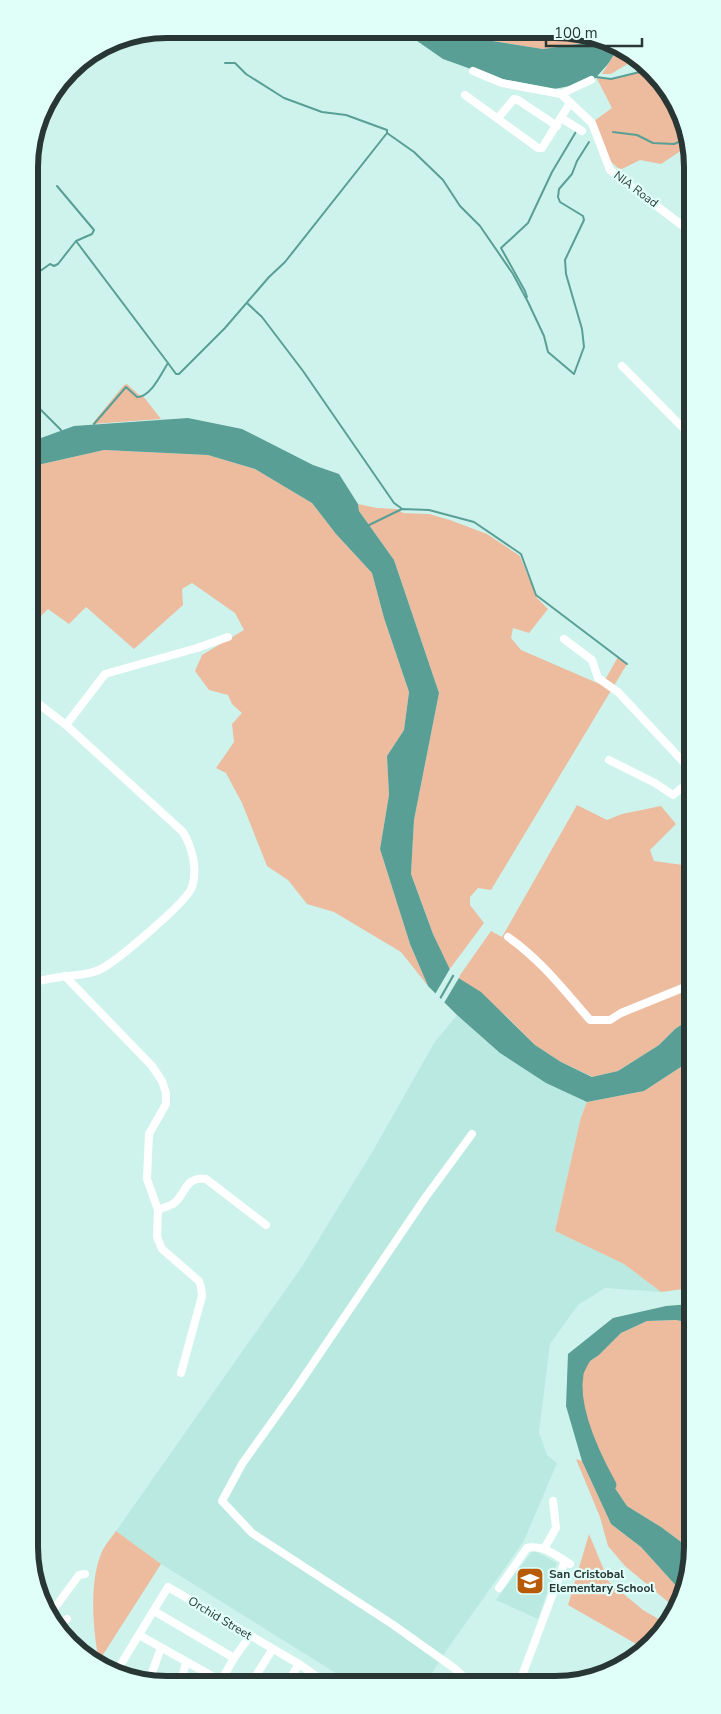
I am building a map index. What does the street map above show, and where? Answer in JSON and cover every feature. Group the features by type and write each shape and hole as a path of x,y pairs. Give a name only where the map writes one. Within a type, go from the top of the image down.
{"street":[{"path":"473,72 502,83 562,94 591,80"},
{"name":"NIA Road","path":"562,94 592,123 610,170 684,227"},
{"path":"465,95 538,148 542,148 545,145 570,103"},
{"path":"498,118 510,102 518,100 557,126"},
{"path":"561,118 582,130"},
{"path":"622,366 684,430"},
{"path":"66,726 105,674 197,648 228,636"},
{"path":"564,639 592,660 598,678 608,687 618,692 684,762"},
{"path":"38,704 66,726 182,832 189,842 195,873 192,888 181,902 117,960 88,974 38,980"},
{"path":"609,760 655,783 672,795 684,785"},
{"path":"508,937 527,951 563,988 590,1020 610,1020 621,1013 683,988"},
{"path":"65,976 152,1066 162,1082 166,1093 166,1104 149,1134 147,1179 158,1210 157,1237 162,1249 199,1282 202,1296 181,1373"},
{"path":"463,1676 392,1624 252,1533 222,1501 242,1464 297,1387 425,1198 472,1134"},
{"path":"158,1210 174,1203 191,1181 206,1178 266,1225"},
{"path":"544,1549 556,1528 553,1501"},
{"path":"499,1588 527,1548 544,1549 568,1562 522,1676"},
{"path":"54,1609 79,1575 85,1574"},
{"name":"Orchid Street","path":"154,1611 168,1587 316,1676"},
{"path":"120,1668 121,1664 154,1611 234,1658"},
{"path":"62,1622 67,1619"},
{"path":"139,1635 212,1676"},
{"path":"224,1676 250,1636"},
{"path":"151,1675 161,1648"},
{"path":"256,1676 272,1650"},
{"path":"184,1676 186,1662"},
{"path":"292,1676 299,1664"}],"shaded area":[{"path":"413,38 478,38 543,49 587,42 615,53 592,82 554,89 496,78 443,59"},
{"path":"478,38 563,38 587,42 543,49"},
{"path":"615,53 630,62 611,74 602,74"},
{"path":"641,72 646,75 657,88 674,117 682,150 661,164 640,160 620,170 608,159 594,121 612,108 596,77 611,79"},
{"path":"127,384 139,395 143,396 161,419 92,424 124,385"},
{"path":"188,418 242,429 313,465 339,474 358,504 359,511 394,560 439,693 414,820 411,874 433,934 452,974 481,992 535,1045 561,1062 592,1077 618,1071 659,1045 683,1023 683,1065 644,1091 587,1102 546,1083 500,1053 428,986 410,944 380,849 389,795 387,756 404,730 409,692 384,618 372,573 336,534 312,503 255,469 208,455 104,450 38,466 38,439 74,426"},
{"path":"104,450 208,455 255,469 312,503 336,534 372,573 384,618 409,692 404,730 387,756 389,795 380,849 410,944 428,986 401,952 334,912 307,904 288,880 267,866 242,803 226,773 216,768 234,742 232,724 242,713 232,704 228,695 209,690 195,671 202,655 244,630 235,613 192,583 182,589 183,605 134,649 86,607 69,624 48,609 38,619 38,466"},
{"path":"358,504 377,508 397,509 403,513 429,514 450,520 487,534 520,556 537,598 548,609 529,633 513,628 511,638 521,650 602,685 618,657 627,664 491,890 478,888 470,897 470,905 484,923 449,970 433,934 411,874 414,820 439,693 394,560 359,511"},
{"path":"577,805 607,820 622,814 661,806 676,824 650,850 654,861 683,865 683,1023 659,1045 618,1071 593,1077 561,1062 535,1045 506,1016 458,978 491,931 502,937"},
{"path":"457,1015 500,1053 546,1083 587,1102 581,1117 555,1231 624,1264 661,1292 605,1288 578,1305 550,1344 539,1432 547,1455 557,1463 524,1541 430,1676 340,1676 161,1564 116,1531 303,1265 374,1149 434,1043"},
{"path":"683,1065 683,1289 661,1292 624,1264 555,1231 581,1117 587,1102 644,1091"},
{"path":"683,1305 683,1321 647,1321 621,1333 599,1355 578,1369 576,1392 590,1451 627,1506 683,1543 681,1573 677,1587 641,1547 611,1524 582,1461 566,1406 568,1354 613,1318 666,1306"},
{"path":"647,1321 683,1321 683,1543 627,1506 590,1451 576,1392 578,1369 599,1355 621,1333"},
{"path":"576,1459 582,1461 611,1524 641,1547 677,1587 670,1604 625,1566 608,1546 600,1517"},
{"path":"116,1531 161,1564 101,1658 98,1657 95,1635 93,1607 97,1566 102,1551"},
{"path":"589,1534 609,1582 643,1610 661,1620 646,1639 638,1645 568,1605"},
{"name":"San Cristobal Elementary School","path":"533,1550 557,1563 538,1619 496,1600"}],"pier":[{"path":"451,967 454,972 438,1000 434,996"},
{"path":"456,973 460,976 444,1003 440,1001"}],"waterway":[{"path":"225,63 235,63 246,74 284,98 322,112 346,115 387,130 387,133 414,152 443,180 460,206 480,226 513,274 544,336 548,352 574,374 584,347 582,329 566,274 565,260 584,220 583,216 560,202 558,197 559,189 572,174 577,161 589,142"},
{"path":"596,77 611,79 641,72"},
{"path":"527,297 501,248 528,223 552,172 577,130"},
{"path":"613,132 637,135 653,143 674,144 680,141"},
{"path":"76,241 176,374 179,374 225,328 269,277 285,262 387,133"},
{"path":"38,273 50,264 54,266 58,264 76,241 92,234 94,230 57,186"},
{"path":"247,303 262,317 303,371 394,503 401,508"},
{"path":"94,424 126,387 137,397 147,393 168,363"},
{"path":"38,407 61,430"},
{"path":"367,526 402,509 429,510 474,522 521,554 536,595 627,664"},
{"path":"588,1353 578,1374 578,1402 586,1431 611,1485"}],"place":[{"name":"San Cristobal Elementary School","path":"530,1581"}]}
